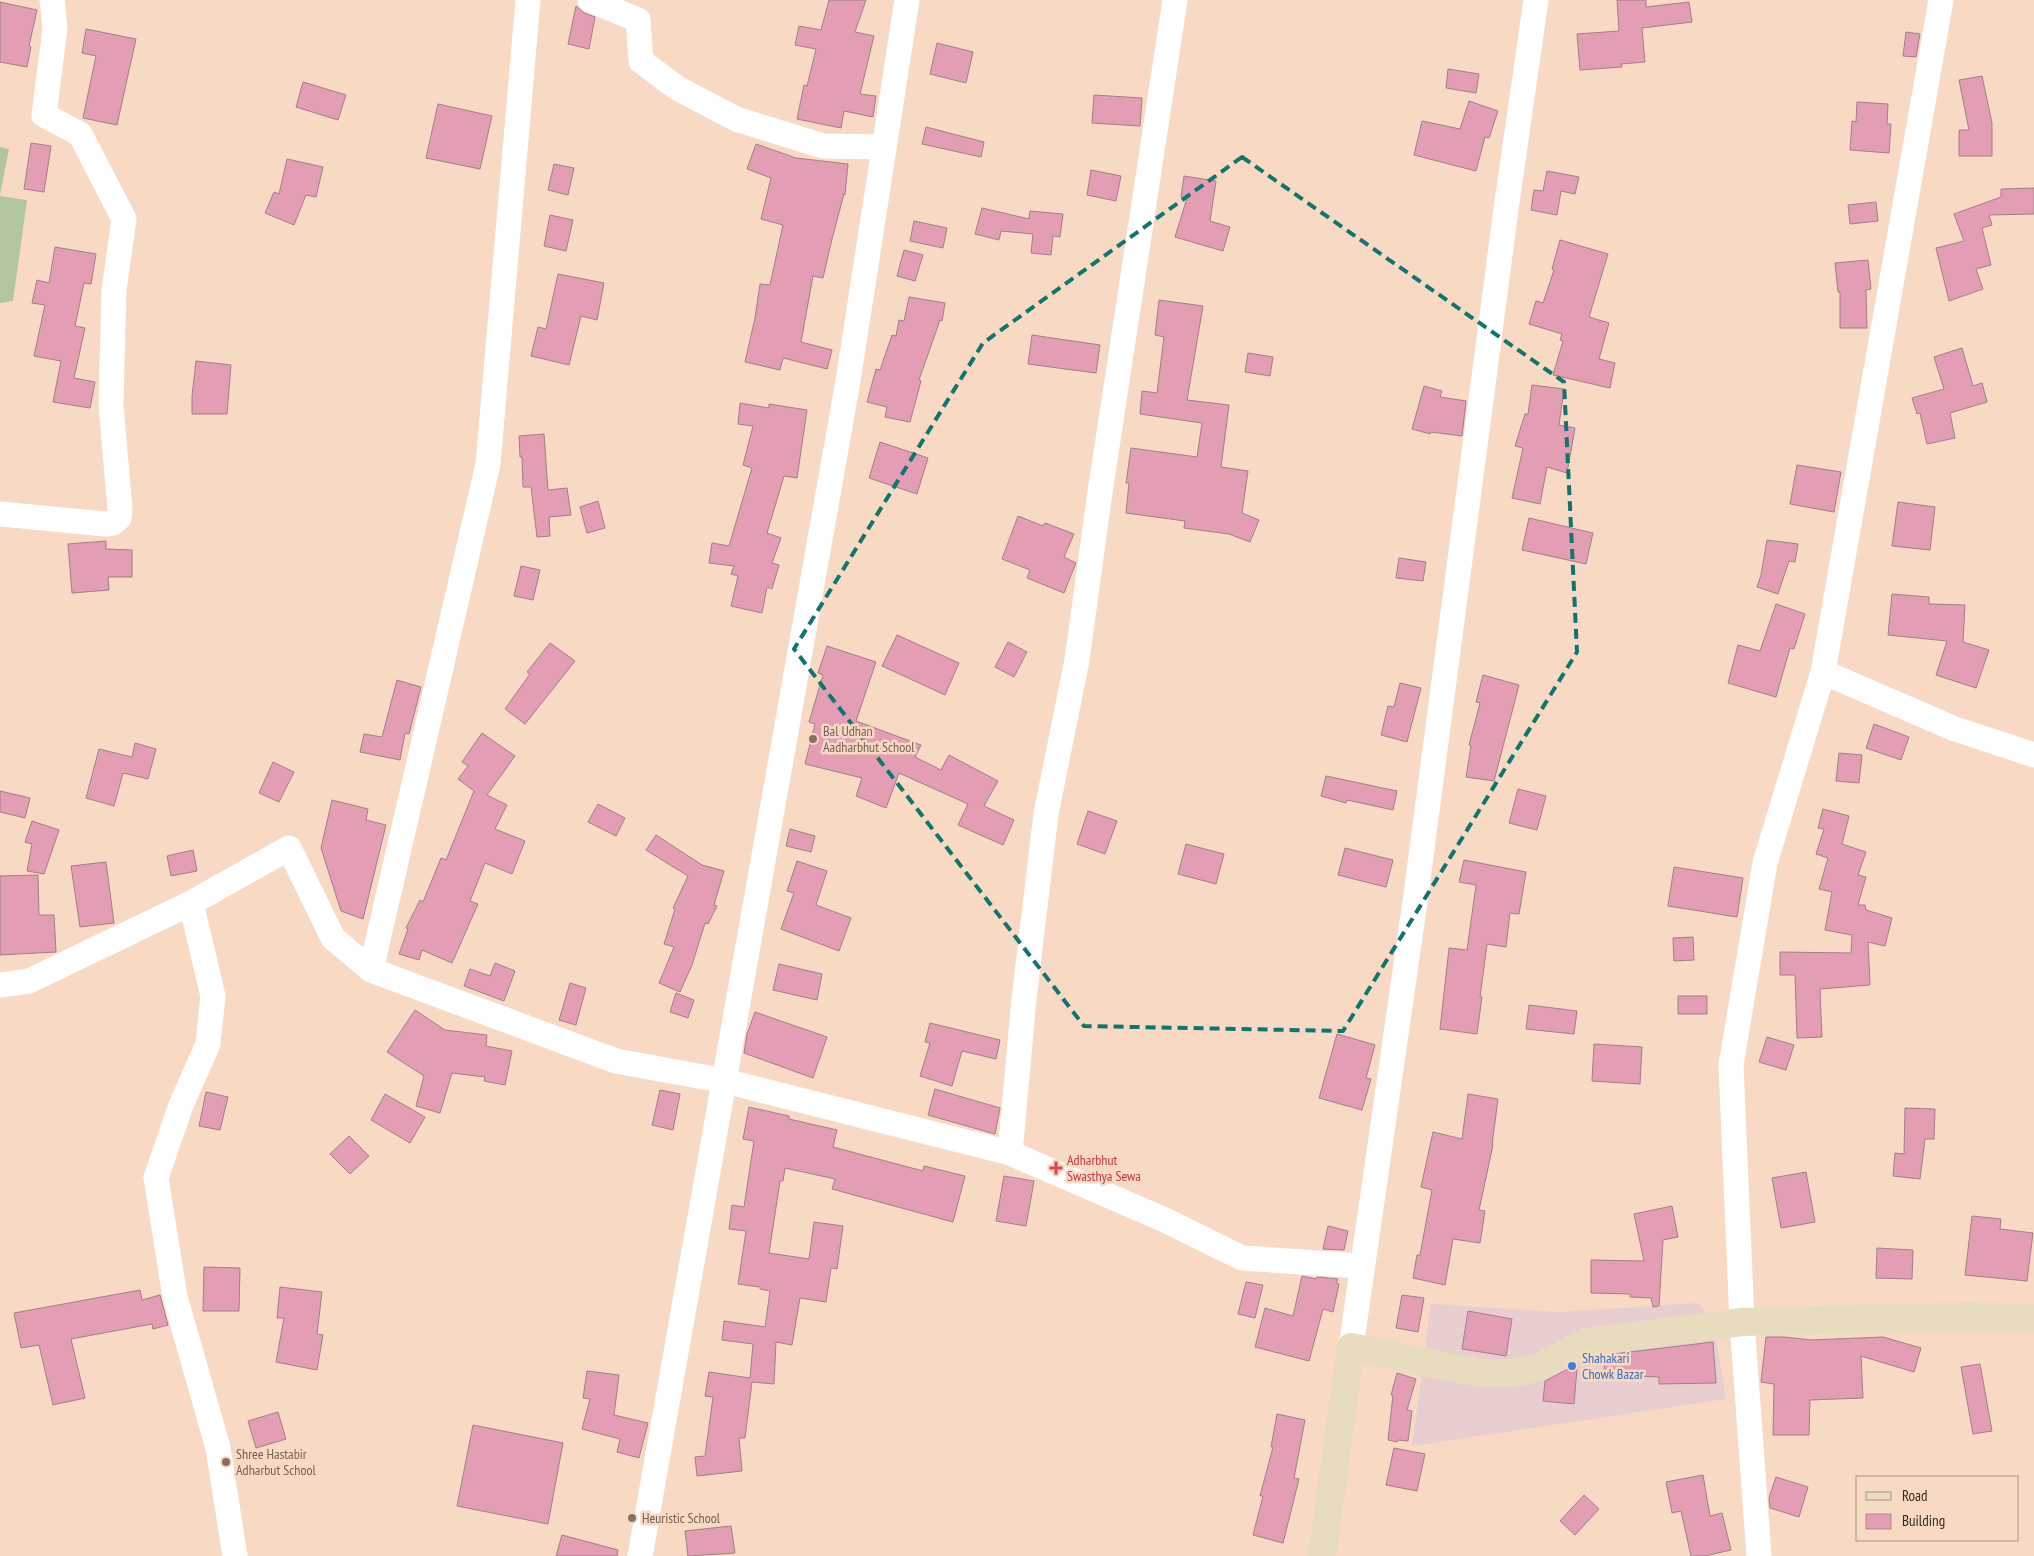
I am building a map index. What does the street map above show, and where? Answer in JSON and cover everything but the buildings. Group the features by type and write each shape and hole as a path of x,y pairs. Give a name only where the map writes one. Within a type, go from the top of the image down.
{"street":[{"path":"0,514 105,524 113,523 119,518 120,510 111,405 114,290 124,219 80,134 44,115 55,28 52,0"},
{"path":"371,970 488,464 528,0"},
{"path":"590,0 638,20 641,62 677,88 736,119 823,146 884,148"},
{"path":"640,1556 848,380 907,0"},
{"path":"1010,1154 1024,999 1046,814 1077,660 1099,499 1175,0"},
{"path":"1322,1556 1416,892 1504,221 1536,0"},
{"path":"1759,1556 1742,1322 1731,1065 1766,863 1823,672 1941,0"},
{"path":"1823,672 1955,729 2034,756"},
{"path":"0,985 29,981 191,903 289,848 333,938 371,970 616,1061 724,1081 1010,1154 1165,1220 1242,1258 1362,1266"},
{"path":"191,903 213,996 208,1044 181,1105 156,1178 175,1297 218,1448 235,1556"},
{"path":"1351,1348 1463,1370 1508,1373 1523,1372 1540,1366 1586,1342 1742,1322 1971,1316 2034,1318"}],"highlighted area":[{"path":"1242,157 1564,382 1577,652 1343,1031 1084,1026 794,649 983,343"}],"shaded area":[{"name":"Shahakari Chowk Bazar","path":"1699,1303 1715,1332 1726,1399 1412,1446 1431,1304 1559,1312"}],"green space":[{"path":"0,147 9,149 0,195"},
{"path":"0,196 27,200 13,301 0,303"}],"place":[{"name":"Bal Udhan Aadharbhut School","path":"813,739"},
{"name":"Adharbhut Swasthya Sewa","path":"1056,1168"},
{"name":"Shahakari Chowk Bazar","path":"1572,1366"},
{"name":"Shree Hastabir Adharbut School","path":"226,1462"},
{"name":"Heuristic School","path":"632,1518"}]}
